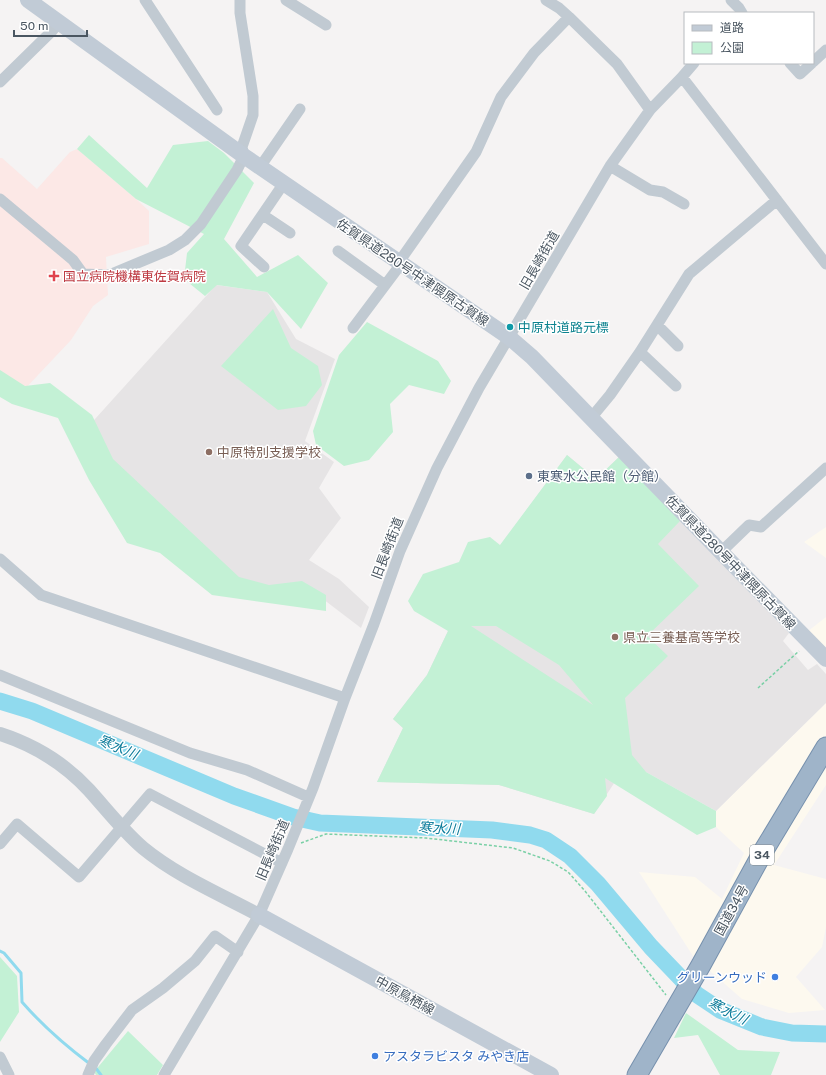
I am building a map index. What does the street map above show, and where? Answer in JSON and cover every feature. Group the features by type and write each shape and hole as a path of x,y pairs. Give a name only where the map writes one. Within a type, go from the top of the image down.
{"highway":[{"name":"国道34号","path":"637,1075 701,965 764,850 826,747"}],"main road":[{"name":"佐賀県道280号中津隈原古賀線","path":"28,0 244,156 510,338 532,357 826,659"},
{"name":"中原鳥栖線","path":"259,915 551,1075"}],"street":[{"path":"145,0 217,110"},
{"path":"0,199 74,260 83,274 109,275 169,250 195,232 202,224 237,170 244,156 242,147 253,115 254,96 240,13 240,0"},
{"path":"286,0 326,25"},
{"path":"546,0 559,8 569,17 617,64 650,110"},
{"path":"731,0 741,8"},
{"path":"353,328 398,268 399,262 476,152 501,97 534,53 569,17"},
{"path":"0,82 5,70 52,31 59,22"},
{"path":"814,62 826,50"},
{"name":"旧長崎街道","path":"164,1075 259,915 296,832 308,796 313,788 345,698 411,523 437,468 479,388 510,338 610,166 650,110 693,64"},
{"path":"791,64 800,74 812,64"},
{"path":"682,77 777,200 822,250 826,264"},
{"path":"260,167 300,109"},
{"path":"610,166 650,190 663,192 684,204"},
{"path":"264,268 241,246 284,183"},
{"path":"591,418 610,395 640,352 689,274 777,200"},
{"path":"263,214 290,233"},
{"path":"338,250 385,285"},
{"path":"657,325 678,346"},
{"path":"640,352 676,386"},
{"path":"721,552 749,525 761,527 826,468"},
{"path":"2,564 41,595 345,698"},
{"path":"0,675 190,753 247,770 308,796"},
{"path":"0,734 10,737 44,753 64,768 88,789 122,827 143,847 170,868 259,915"},
{"path":"0,844 17,824 79,877 150,794 282,863"},
{"path":"91,1069 106,1044 132,1010 163,988 195,961 215,936 238,952"},
{"path":"0,1057 9,1075"}],"path":[{"path":"758,688 810,642"},
{"path":"288,848 326,834 426,838 513,848 550,861 568,872 585,891 676,1008"}],"shaded area":[{"name":"国立病院機構東佐賀病院","path":"77,149 149,211 149,244 106,257 108,295 93,306 71,340 22,392 0,379 0,158 2,158 37,189 70,152"},
{"name":"中原特別支援学校","path":"216,285 267,292 296,339 335,359 305,441 334,462 319,488 341,518 309,560 339,579 369,607 361,628 319,596 236,583 108,468 86,429"},
{"name":"県立三養基高等学校","path":"567,455 596,479 619,457 789,633 783,641 808,670 817,664 826,674 826,703 716,811 646,772 620,774 594,814 499,785 377,782 403,728 393,719 427,675 448,631 500,546"},
{"path":"826,527 826,558 804,542"},
{"path":"826,617 826,652 807,632"},
{"path":"826,703 826,785 774,865 826,879 826,927 822,947 796,977 825,1010 789,1013 742,999 693,956 639,872 695,877 722,899 744,853 716,827 716,811"}],"green space":[{"path":"89,135 147,188 173,145 208,141 224,153 254,183 224,239 257,277 298,255 328,283 301,329 267,292 217,285 205,296 184,279 187,253 204,234 136,199 77,149"},
{"path":"273,309 291,348 318,366 322,385 306,406 278,410 221,366"},
{"path":"367,322 438,361 451,381 444,394 409,385 390,404 393,432 369,460 344,466 316,445 313,431 339,355"},
{"path":"0,370 25,386 50,383 92,415 113,459 239,577 269,585 302,581 326,595 326,611 212,595 160,553 127,543 89,480 58,418 12,404 0,397"},
{"name":"県立三養基高等学校","path":"567,455 596,479 619,457 680,521 658,544 699,586 647,636 668,656 625,698 632,755 646,772 716,811 716,827 697,835 605,778 607,796 594,814 499,785 377,782 403,728 393,719 427,675 448,631 414,611 408,601 423,574 459,562 468,542 490,537 500,545","holes":["471,626 496,626 559,665 593,705"]},
{"path":"0,957 17,976 19,1012 0,1042"},
{"path":"686,1013 738,1050 780,1052 771,1075 720,1075 698,1035 674,1038"},
{"path":"128,1031 163,1065 157,1075 96,1075 94,1072"}],"waterway":[{"name":"寒水川","path":"0,701 32,711 234,796 293,817 320,823 492,830 530,835 546,840 570,856 598,884 651,947 696,994 720,1010 762,1027 792,1033 826,1034"},
{"path":"0,951 4,953 21,973 22,1002 54,1035 90,1064"},
{"path":"95,1067 101,1075"}],"place":[{"name":"国立病院機構東佐賀病院","path":"54,276"},
{"name":"中原村道路元標","path":"510,327"},
{"name":"中原特別支援学校","path":"209,452"},
{"name":"東寒水公民館（分館）","path":"529,476"},
{"name":"県立三養基高等学校","path":"615,637"},
{"name":"グリーンウッド","path":"775,977"},
{"name":"アスタラビスタ みやき店","path":"375,1056"}]}
